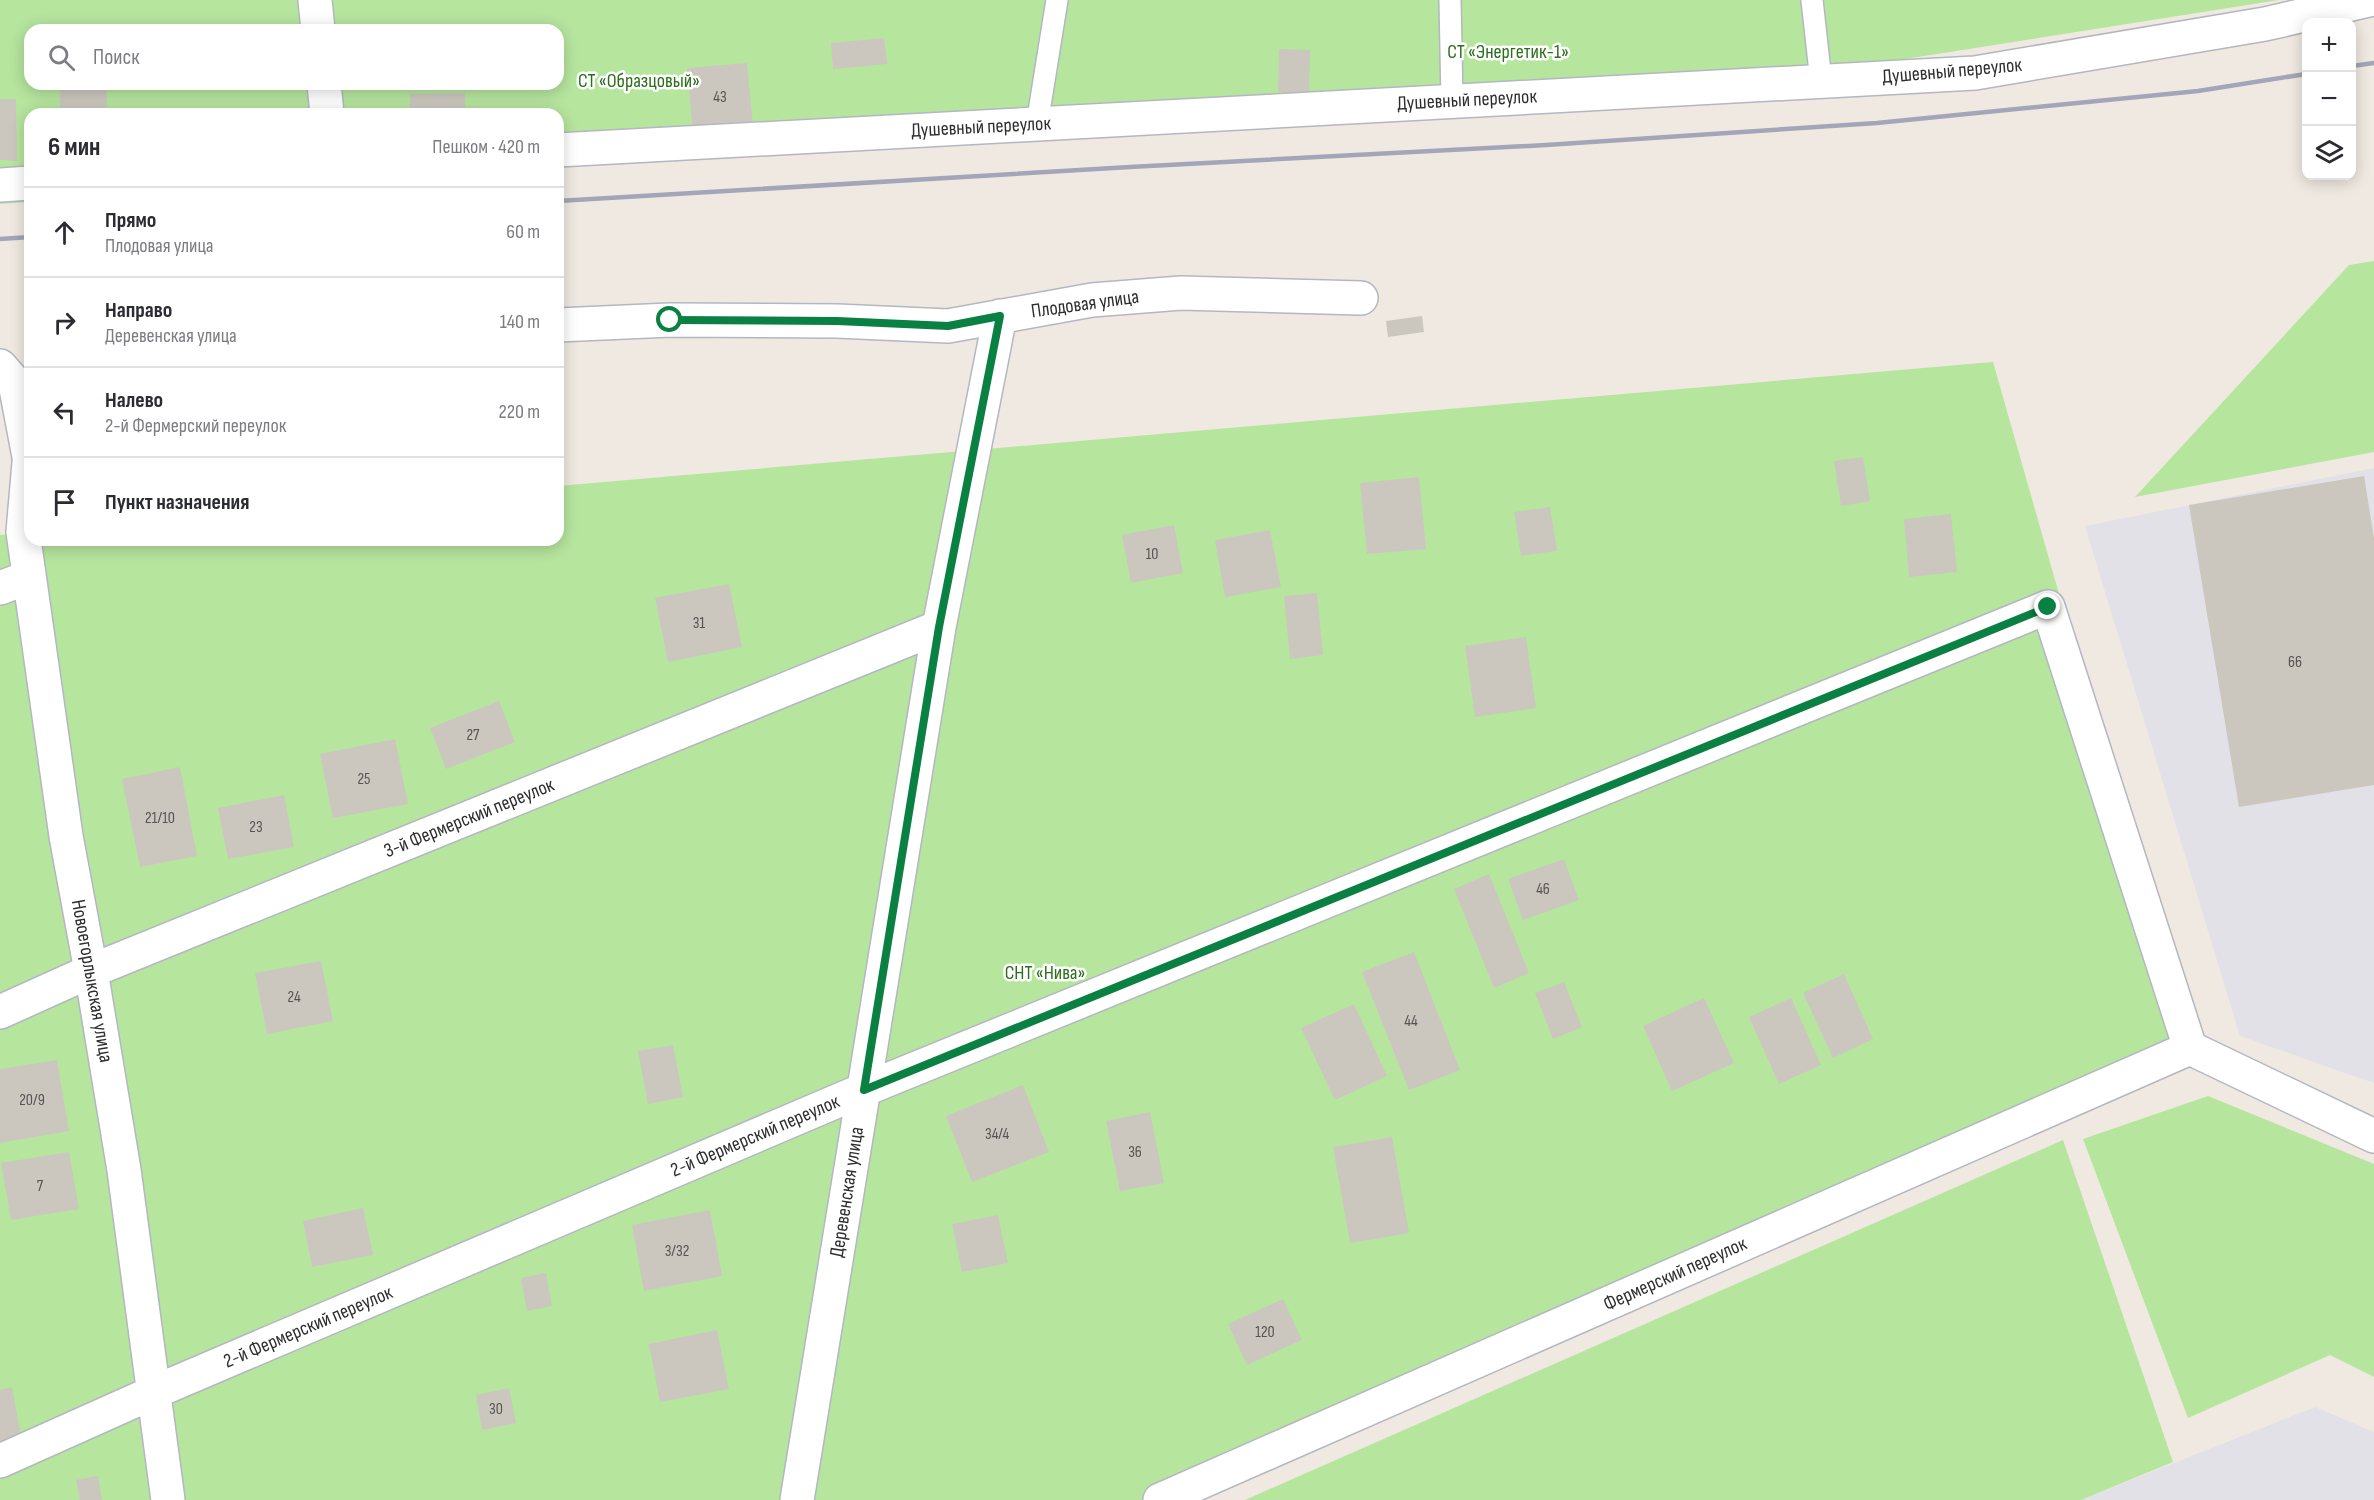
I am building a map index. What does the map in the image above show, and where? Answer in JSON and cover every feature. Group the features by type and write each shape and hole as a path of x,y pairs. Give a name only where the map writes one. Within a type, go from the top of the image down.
{"street":[{"path":"315,0 317,24"},
{"name":"Душевный переулок","path":"564,150 1975,73 2265,24 2369,0"},
{"path":"325,90 326,108"},
{"path":"0,185 24,183"},
{"name":"Плодовая улица","path":"564,326 670,320 837,321 948,326 1092,300 1181,293 1361,298"},
{"name":"Деревенская улица","path":"797,1500 939,627 1000,316"},
{"path":"0,366 15,382 24,434"},
{"name":"Новоегорлыкская улица","path":"24,512 14,582 91,971 124,1170 168,1500"},
{"name":"2-й Фермерский переулок","path":"0,1461 152,1393 864,1090 2048,607 2190,1048"},
{"name":"3-й Фермерский переулок","path":"0,1012 91,971 939,627"},
{"path":"2190,1048 2374,1136"},
{"name":"Фермерский переулок","path":"1160,1500 2190,1048"}],"lane":[{"path":"1037,124 1057,0"},
{"path":"1450,0 1452,101"},
{"path":"1812,0 1821,81"}],"shaded area":[{"path":"2374,468 2374,1083 2240,1036 2085,526"},
{"path":"2315,1407 2374,1432 2374,1500 2081,1500"}],"green space":[{"name":"СТ «Образцовый»","path":"0,0 2279,0 1709,90 564,167 564,108 24,108 24,202 0,204"},
{"path":"2374,261 2374,452 2135,497 2349,265"},
{"name":"СНТ «Нива»","path":"1993,362 2188,1047 1155,1500 0,1500 0,535 24,533 24,546 564,546 564,485"},
{"path":"2208,1096 2374,1164 2374,1377 2330,1355 2188,1418 2083,1139"},
{"path":"2063,1140 2173,1462 2081,1500 1245,1500"}],"building":[{"path":"884,38 887,64 833,69 831,43"},
{"path":"1279,49 1310,50 1309,93 1278,92"},
{"path":"747,63 753,126 693,132 687,68"},
{"path":"60,90 106,90 107,108 60,108"},
{"path":"465,93 465,108 410,108 410,94"},
{"path":"0,99 16,99 17,161 0,160"},
{"path":"1422,316 1424,332 1388,337 1386,321"},
{"path":"1863,457 1870,501 1841,506 1834,461"},
{"path":"2364,476 2374,538 2374,785 2239,807 2189,505"},
{"path":"1419,477 1426,549 1367,554 1360,483"},
{"path":"1550,507 1557,551 1521,556 1514,512"},
{"path":"1951,514 1957,572 1909,577 1904,519"},
{"path":"1174,525 1183,573 1131,583 1122,535"},
{"path":"1270,530 1281,587 1225,597 1215,540"},
{"path":"729,584 742,647 668,662 655,598"},
{"path":"1317,593 1323,655 1290,659 1284,596"},
{"path":"1526,637 1536,708 1475,717 1465,646"},
{"path":"499,701 515,742 446,769 430,728"},
{"path":"395,739 408,804 333,818 320,754"},
{"path":"180,767 197,856 140,867 122,779"},
{"path":"284,795 294,847 228,859 218,808"},
{"path":"1564,859 1579,900 1523,920 1508,879"},
{"path":"1489,874 1529,973 1494,988 1454,889"},
{"path":"1414,952 1460,1070 1409,1090 1362,972"},
{"path":"321,961 333,1021 267,1034 255,973"},
{"path":"1844,974 1873,1039 1833,1058 1803,993"},
{"path":"1564,982 1582,1027 1553,1039 1535,993"},
{"path":"1704,998 1734,1063 1672,1091 1643,1026"},
{"path":"1791,998 1821,1065 1779,1084 1749,1017"},
{"path":"1354,1004 1387,1076 1335,1100 1301,1028"},
{"path":"673,1045 683,1097 648,1104 638,1051"},
{"path":"57,1060 69,1131 0,1143 0,1069"},
{"path":"1023,1085 1049,1152 972,1182 946,1116"},
{"path":"1150,1112 1164,1183 1120,1191 1106,1121"},
{"path":"1392,1137 1409,1233 1350,1243 1333,1147"},
{"path":"69,1152 79,1209 11,1220 1,1163"},
{"path":"363,1208 373,1255 312,1267 303,1221"},
{"path":"710,1210 722,1276 644,1291 632,1225"},
{"path":"998,1215 1008,1263 962,1272 952,1224"},
{"path":"546,1273 552,1306 527,1311 521,1278"},
{"path":"1283,1299 1302,1340 1247,1365 1228,1324"},
{"path":"717,1330 729,1389 660,1402 649,1344"},
{"path":"12,1387 21,1437 0,1441 0,1390"},
{"path":"509,1388 516,1423 482,1430 476,1395"},
{"path":"98,1476 102,1500 80,1500 76,1480"}],"railway":[{"path":"2356,65 2374,63"},
{"path":"564,201 1546,145 1877,123 2198,91 2302,75"},
{"path":"0,239 24,237"}],"route":[{"path":"670,320 837,321 948,326 1000,316 939,627 864,1090 2048,607"}],"park label":[{"name":"СТ «Энергетик-1»","path":"1508,52"}]}
